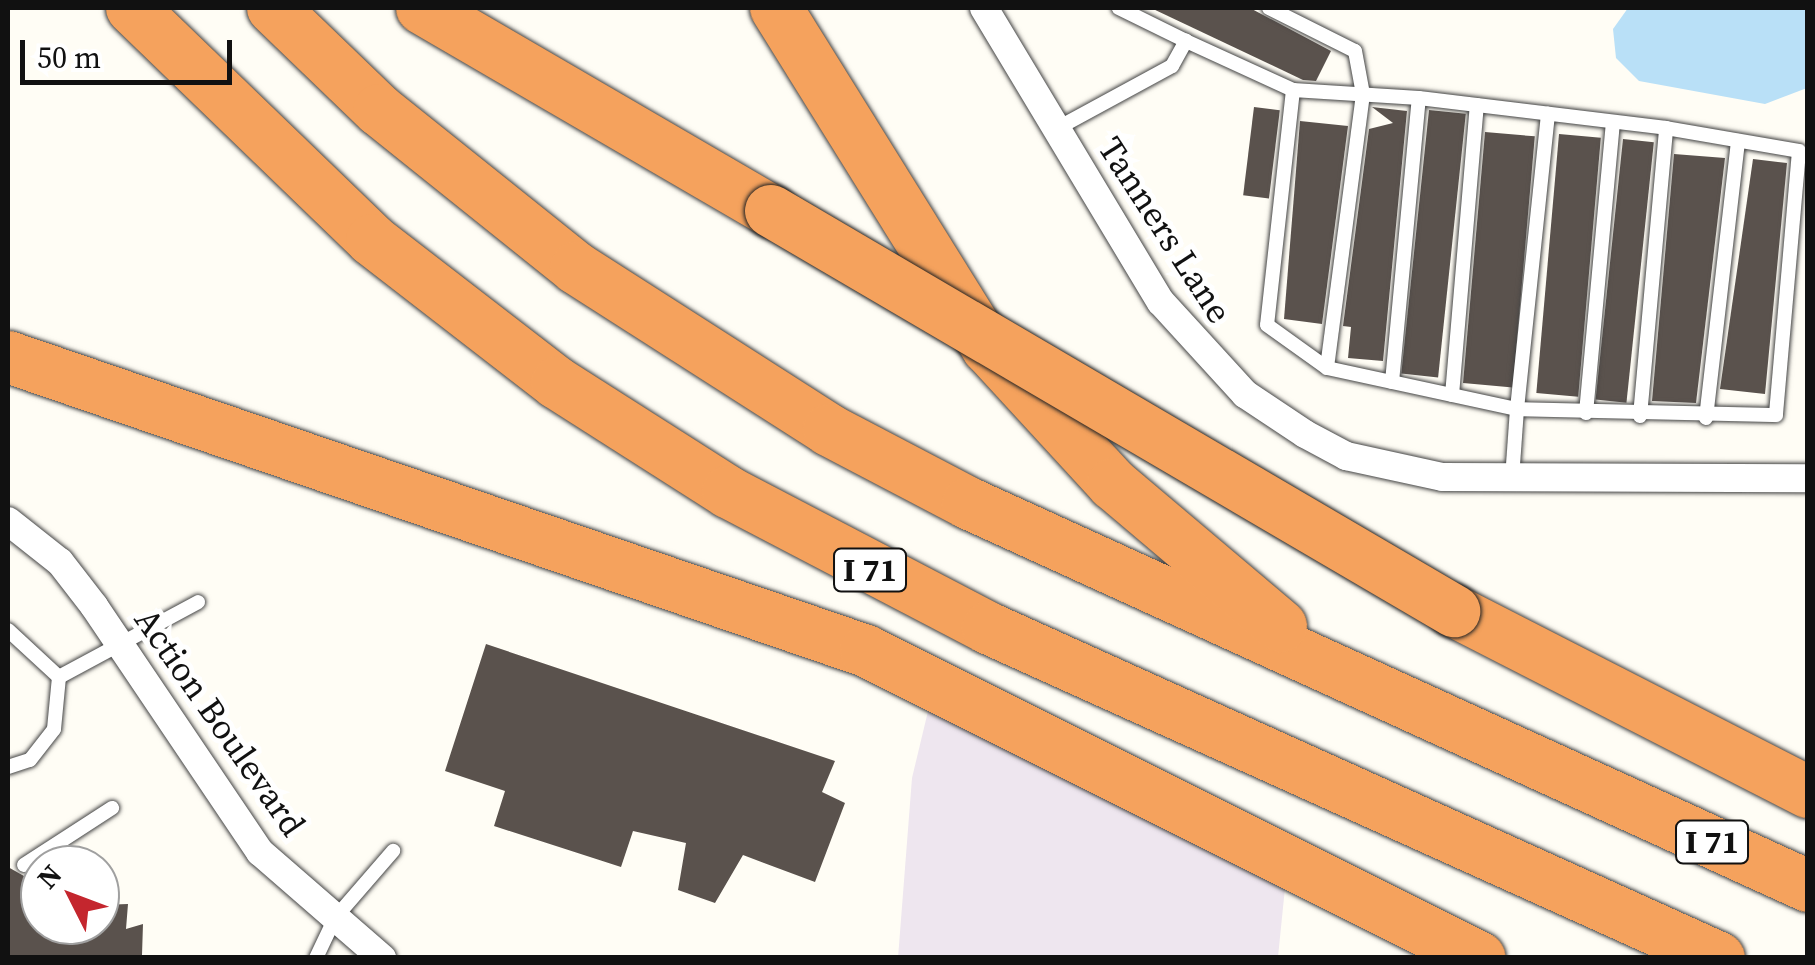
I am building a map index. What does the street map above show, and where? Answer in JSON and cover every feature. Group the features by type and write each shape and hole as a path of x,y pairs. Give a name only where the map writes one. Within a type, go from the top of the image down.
{"highway":[{"name":"I 71","path":"132,8 372,240 557,383 728,492 988,628 1718,958"},
{"name":"I 71","path":"273,8 380,110 576,268 729,370 968,503 1808,886"},
{"path":"422,8 1454,611 1808,792"},
{"path":"776,8 905,225 1035,405 1324,663"},
{"path":"8,357 866,651 1480,958"}],"street":[{"name":"Tanners Lane","path":"984,8 1160,302 1262,408 1346,456 1442,477 1808,478"},
{"name":"Action Boulevard","path":"8,521 60,562 119,643 244,833 382,958"}],"lane":[{"path":"1119,8 1293,90 1419,98 1666,128 1800,150 1791,304 1776,414 1706,418 1517,410 1327,368 1267,325 1293,90"},
{"path":"1269,8 1356,52 1363,94 1327,368"},
{"path":"1055,129 1172,66 1186,41"},
{"path":"1392,382 1419,98"},
{"path":"1452,395 1478,105"},
{"path":"1512,480 1548,114"},
{"path":"1586,413 1613,122"},
{"path":"1640,416 1666,128"},
{"path":"1706,418 1738,141"},
{"path":"59,676 198,602"},
{"path":"8,630 59,676"},
{"path":"8,766 30,760 54,729 59,676"},
{"path":"55,845 112,808"},
{"path":"316,958 336,918 392,851"}],"shaded area":[{"path":"935,682 1288,858 1278,957 898,958 912,778"}],"water":[{"path":"1628,8 1807,8 1807,88 1765,104 1639,81 1616,58 1613,29"}],"building":[{"path":"1151,8 1250,8 1331,51 1316,81 1303,80"},
{"path":"1254,107 1280,110 1269,199 1243,195"},
{"path":"1372,107 1407,111 1383,361 1348,358 1351,327 1343,326 1369,129 1393,123"},
{"path":"1429,110 1466,114 1438,377 1401,374"},
{"path":"1300,121 1348,126 1322,324 1284,319"},
{"path":"1485,132 1535,136 1513,387 1463,383"},
{"path":"1559,134 1601,138 1578,397 1536,393"},
{"path":"1623,139 1654,142 1626,403 1596,400"},
{"path":"1674,154 1725,158 1696,403 1652,401"},
{"path":"1753,159 1787,163 1765,394 1720,389"},
{"path":"486,644 835,761 822,792 845,803 815,882 743,855 715,903 678,890 686,843 633,831 621,867 494,826 505,791 445,771"},
{"path":"8,867 20,874 20,945 120,945 120,904 128,904 126,929 143,924 142,955 8,958"}]}
